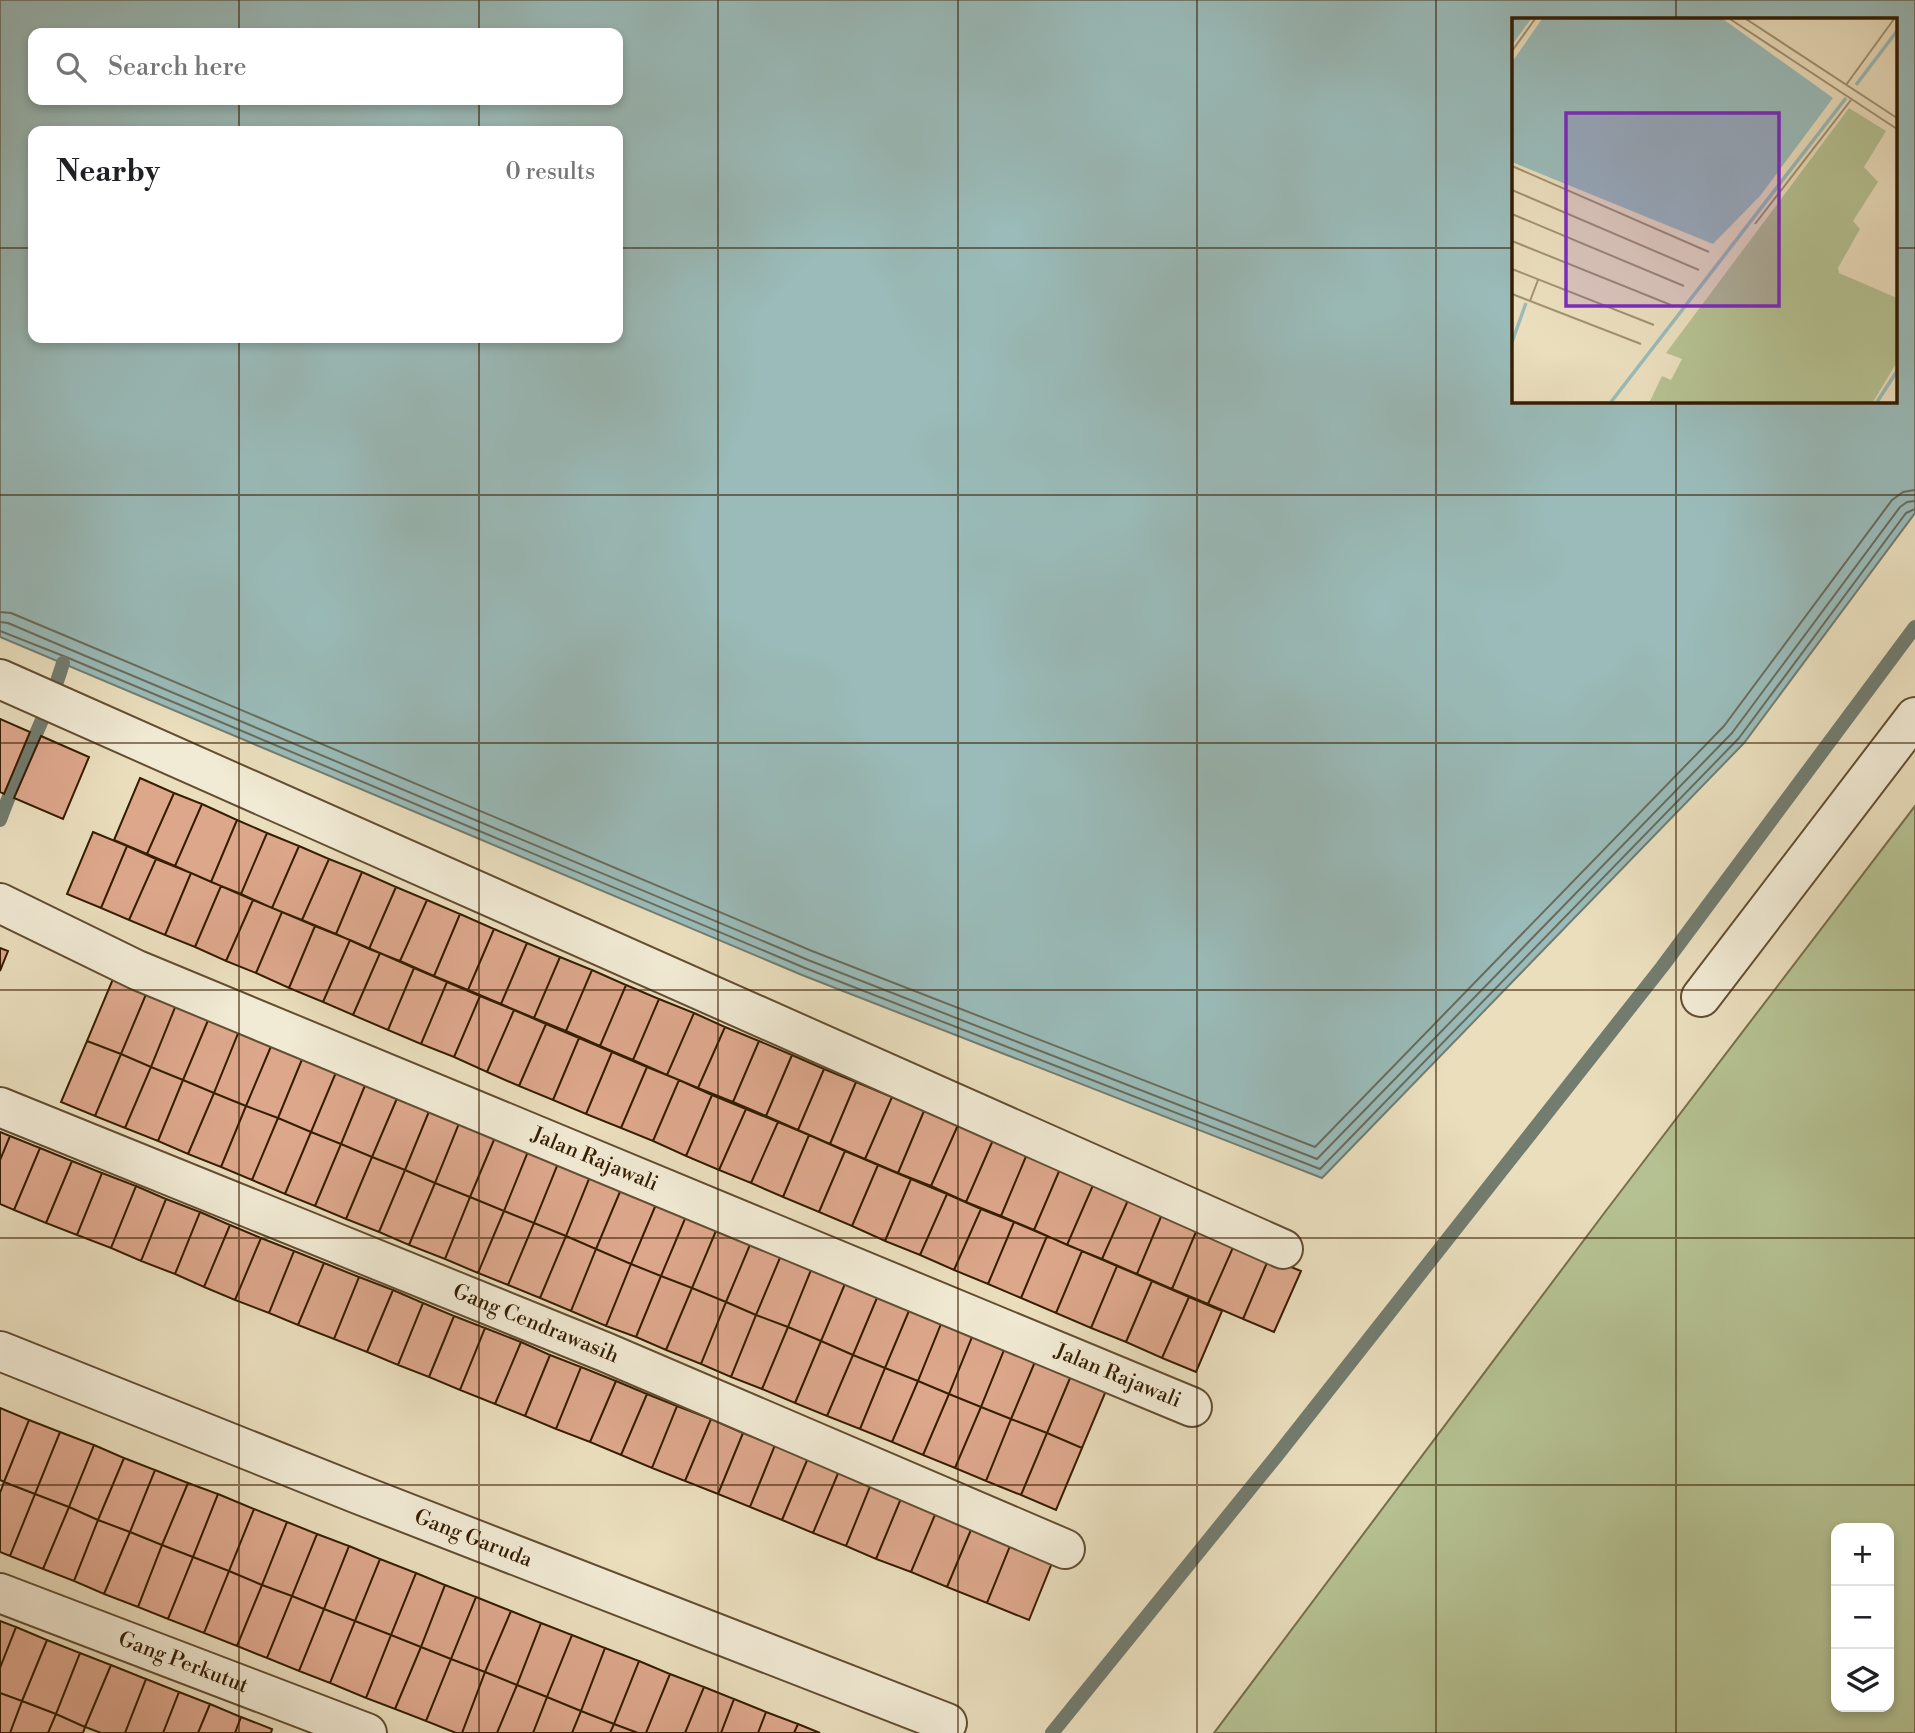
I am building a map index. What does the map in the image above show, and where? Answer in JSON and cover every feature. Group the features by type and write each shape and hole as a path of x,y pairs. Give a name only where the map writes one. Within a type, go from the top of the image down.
{"street":[{"path":"13,684 1283,1249"},
{"path":"1701,997 1915,718"},
{"name":"Jalan Rajawali","path":"0,903 136,970 1192,1407"},
{"name":"Gang Cendrawasih","path":"0,1107 605,1352 1065,1549"},
{"name":"Gang Garuda","path":"0,1351 358,1494 947,1723"},
{"name":"Gang Perkutut","path":"0,1593 367,1733"}],"green space":[{"path":"1915,806 1915,1733 1214,1733 1605,1212"}],"water":[{"path":"0,0 1915,0 1915,513 1744,743 1322,1178 802,975 0,637"}],"building":[{"path":"0,719 30,732 4,794 0,792"},
{"path":"41,736 89,757 63,819 14,798"},
{"path":"140,778 174,793 147,854 114,840"},
{"path":"174,793 202,804 175,866 147,854"},
{"path":"202,804 237,820 211,882 175,866"},
{"path":"237,820 267,833 241,894 211,882"},
{"path":"93,832 127,846 101,908 67,894"},
{"path":"267,833 299,846 272,908 241,894"},
{"path":"127,846 156,859 129,920 101,908"},
{"path":"299,846 329,859 302,920 272,908"},
{"path":"156,859 191,873 165,935 129,920"},
{"path":"329,859 362,872 336,934 302,920"},
{"path":"362,872 396,887 369,949 336,934"},
{"path":"191,873 221,886 195,947 165,935"},
{"path":"221,886 253,900 226,961 195,947"},
{"path":"396,887 427,900 400,961 369,949"},
{"path":"253,900 282,912 256,973 226,961"},
{"path":"427,900 460,914 434,976 400,961"},
{"path":"282,912 315,926 289,988 256,973"},
{"path":"460,914 494,929 468,990 434,976"},
{"path":"315,926 350,940 323,1002 289,988"},
{"path":"494,929 527,943 501,1004 468,990"},
{"path":"350,940 380,953 353,1015 323,1002"},
{"path":"527,943 560,957 534,1018 501,1004"},
{"path":"0,948 8,951 0,971"},
{"path":"380,953 414,968 388,1030 353,1015"},
{"path":"560,957 592,970 566,1031 534,1018"},
{"path":"414,968 447,982 421,1044 388,1030"},
{"path":"592,970 626,985 600,1046 566,1031"},
{"path":"113,979 147,992 121,1054 87,1041"},
{"path":"447,982 480,996 454,1057 421,1044"},
{"path":"626,985 659,999 633,1060 600,1046"},
{"path":"147,992 176,1005 151,1067 121,1054"},
{"path":"480,996 514,1010 487,1072 454,1057"},
{"path":"659,999 694,1013 667,1075 633,1060"},
{"path":"176,1005 209,1018 183,1080 151,1067"},
{"path":"514,1010 546,1024 519,1086 487,1072"},
{"path":"694,1013 725,1027 698,1088 667,1075"},
{"path":"209,1018 239,1031 214,1093 183,1080"},
{"path":"546,1024 579,1038 553,1100 519,1086"},
{"path":"725,1027 759,1041 733,1102 698,1088"},
{"path":"239,1031 272,1044 246,1106 214,1093"},
{"path":"579,1038 612,1052 586,1114 553,1100"},
{"path":"87,1041 121,1054 95,1116 61,1102"},
{"path":"759,1041 792,1055 766,1116 733,1102"},
{"path":"272,1044 303,1057 278,1118 246,1106"},
{"path":"612,1052 647,1067 621,1128 586,1114"},
{"path":"121,1054 151,1067 125,1128 95,1116"},
{"path":"792,1055 824,1069 798,1130 766,1116"},
{"path":"303,1057 337,1070 311,1132 278,1118"},
{"path":"151,1067 183,1080 158,1141 125,1128"},
{"path":"647,1067 679,1080 653,1141 621,1128"},
{"path":"824,1069 856,1082 830,1144 798,1130"},
{"path":"337,1070 366,1083 341,1144 311,1132"},
{"path":"183,1080 214,1093 188,1154 158,1141"},
{"path":"679,1080 712,1095 686,1156 653,1141"},
{"path":"856,1082 892,1097 865,1159 830,1144"},
{"path":"366,1083 398,1096 372,1157 341,1144"},
{"path":"214,1093 246,1106 221,1167 188,1154"},
{"path":"712,1095 746,1109 719,1170 686,1156"},
{"path":"398,1096 430,1109 405,1170 372,1157"},
{"path":"892,1097 924,1111 898,1173 865,1159"},
{"path":"246,1106 278,1118 252,1180 221,1167"},
{"path":"430,1109 460,1121 435,1183 405,1170"},
{"path":"746,1109 778,1122 751,1183 719,1170"},
{"path":"924,1111 958,1125 931,1186 898,1173"},
{"path":"278,1118 311,1132 285,1194 252,1180"},
{"path":"460,1121 496,1135 470,1197 435,1183"},
{"path":"778,1122 809,1135 783,1197 751,1183"},
{"path":"958,1125 993,1140 966,1202 931,1186"},
{"path":"0,1132 10,1136 0,1160"},
{"path":"311,1132 341,1144 315,1206 285,1194"},
{"path":"496,1135 529,1149 504,1211 470,1197"},
{"path":"809,1135 845,1151 819,1212 783,1197"},
{"path":"10,1136 40,1148 14,1210 0,1204 0,1160"},
{"path":"993,1140 1027,1154 1001,1216 966,1202"},
{"path":"341,1144 372,1157 346,1219 315,1206"},
{"path":"40,1148 72,1161 46,1223 14,1210"},
{"path":"529,1149 559,1161 534,1223 504,1211"},
{"path":"845,1151 878,1165 852,1226 819,1212"},
{"path":"1027,1154 1060,1169 1034,1230 1001,1216"},
{"path":"372,1157 405,1170 379,1232 346,1219"},
{"path":"72,1161 102,1173 77,1235 46,1223"},
{"path":"559,1161 591,1174 566,1236 534,1223"},
{"path":"878,1165 911,1179 885,1241 852,1226"},
{"path":"1060,1169 1094,1183 1067,1245 1034,1230"},
{"path":"405,1170 435,1183 409,1245 379,1232"},
{"path":"102,1173 136,1186 111,1248 77,1235"},
{"path":"591,1174 622,1187 596,1249 566,1236"},
{"path":"911,1179 947,1194 920,1255 885,1241"},
{"path":"435,1183 470,1197 445,1259 409,1245"},
{"path":"1094,1183 1129,1198 1102,1259 1067,1245"},
{"path":"136,1186 166,1199 141,1261 111,1248"},
{"path":"622,1187 657,1202 631,1264 596,1249"},
{"path":"947,1194 981,1209 954,1270 920,1255"},
{"path":"470,1197 504,1211 478,1273 445,1259"},
{"path":"1129,1198 1163,1212 1137,1274 1102,1259"},
{"path":"166,1199 200,1212 175,1274 141,1261"},
{"path":"657,1202 687,1214 661,1276 631,1264"},
{"path":"981,1209 1014,1222 988,1284 954,1270"},
{"path":"504,1211 534,1223 508,1285 478,1273"},
{"path":"200,1212 230,1225 204,1287 175,1274"},
{"path":"1163,1212 1198,1227 1172,1289 1137,1274"},
{"path":"687,1214 718,1226 692,1288 661,1276"},
{"path":"1014,1222 1047,1236 1021,1298 988,1284"},
{"path":"534,1223 566,1236 540,1298 508,1285"},
{"path":"230,1225 261,1238 235,1300 204,1287"},
{"path":"718,1226 752,1240 726,1302 692,1288"},
{"path":"1198,1227 1235,1243 1208,1304 1172,1289"},
{"path":"566,1236 596,1249 571,1311 540,1298"},
{"path":"1047,1236 1082,1251 1056,1313 1021,1298"},
{"path":"261,1238 294,1251 269,1313 235,1300"},
{"path":"752,1240 782,1253 756,1315 726,1302"},
{"path":"1235,1243 1269,1258 1243,1319 1208,1304"},
{"path":"596,1249 631,1264 606,1326 571,1311"},
{"path":"294,1251 324,1263 298,1325 269,1313"},
{"path":"1082,1251 1117,1266 1091,1328 1056,1313"},
{"path":"782,1253 813,1265 788,1327 756,1315"},
{"path":"1269,1258 1301,1271 1274,1332 1243,1319"},
{"path":"324,1263 359,1277 334,1339 298,1325"},
{"path":"631,1264 661,1276 636,1337 606,1326"},
{"path":"813,1265 847,1279 821,1341 788,1327"},
{"path":"1117,1266 1152,1281 1126,1342 1091,1328"},
{"path":"661,1276 692,1288 666,1350 636,1337"},
{"path":"359,1277 393,1290 367,1352 334,1339"},
{"path":"847,1279 879,1293 853,1355 821,1341"},
{"path":"1152,1281 1189,1297 1162,1358 1126,1342"},
{"path":"692,1288 726,1302 701,1364 666,1350"},
{"path":"393,1290 423,1303 398,1365 367,1352"},
{"path":"879,1293 911,1306 885,1368 853,1355"},
{"path":"1189,1297 1222,1311 1196,1372 1162,1358"},
{"path":"726,1302 756,1315 731,1377 701,1364"},
{"path":"423,1303 454,1316 429,1377 398,1365"},
{"path":"911,1306 943,1319 918,1381 885,1368"},
{"path":"756,1315 788,1327 762,1389 731,1377"},
{"path":"454,1316 485,1328 460,1390 429,1377"},
{"path":"943,1319 974,1332 949,1394 918,1381"},
{"path":"788,1327 821,1341 795,1403 762,1389"},
{"path":"485,1328 521,1342 495,1404 460,1390"},
{"path":"974,1332 1006,1345 981,1407 949,1394"},
{"path":"821,1341 853,1355 827,1416 795,1403"},
{"path":"521,1342 550,1355 525,1416 495,1404"},
{"path":"1006,1345 1037,1357 1011,1419 981,1407"},
{"path":"550,1355 581,1367 556,1429 525,1416"},
{"path":"853,1355 885,1368 860,1429 827,1416"},
{"path":"1037,1357 1073,1371 1047,1433 1011,1419"},
{"path":"581,1367 616,1381 590,1442 556,1429"},
{"path":"885,1368 918,1381 892,1442 860,1429"},
{"path":"1073,1371 1108,1386 1082,1448 1047,1433"},
{"path":"616,1381 647,1394 621,1455 590,1442"},
{"path":"918,1381 949,1394 923,1455 892,1442"},
{"path":"647,1394 677,1406 652,1468 621,1455"},
{"path":"949,1394 981,1407 955,1468 923,1455"},
{"path":"677,1406 711,1419 685,1481 652,1468"},
{"path":"981,1407 1011,1419 986,1481 955,1468"},
{"path":"0,1408 29,1420 4,1482 0,1480"},
{"path":"711,1419 743,1433 718,1494 685,1481"},
{"path":"1011,1419 1047,1433 1021,1495 986,1481"},
{"path":"29,1420 60,1432 35,1494 4,1482"},
{"path":"60,1432 94,1445 69,1507 35,1494"},
{"path":"743,1433 775,1445 750,1507 718,1494"},
{"path":"1047,1433 1082,1448 1056,1510 1021,1495"},
{"path":"94,1445 124,1458 98,1520 69,1507"},
{"path":"775,1445 808,1458 782,1520 750,1507"},
{"path":"124,1458 155,1470 130,1532 98,1520"},
{"path":"808,1458 839,1471 813,1533 782,1520"},
{"path":"155,1470 188,1483 162,1545 130,1532"},
{"path":"839,1471 871,1484 846,1546 813,1533"},
{"path":"4,1482 35,1494 10,1556 0,1552 0,1493"},
{"path":"188,1483 218,1494 193,1557 162,1545"},
{"path":"871,1484 902,1496 876,1559 846,1546"},
{"path":"35,1494 69,1507 43,1569 10,1556"},
{"path":"218,1494 254,1509 229,1571 193,1557"},
{"path":"902,1496 937,1510 911,1572 876,1559"},
{"path":"69,1507 98,1520 74,1581 43,1569"},
{"path":"254,1509 287,1522 262,1585 229,1571"},
{"path":"937,1510 973,1525 947,1587 911,1572"},
{"path":"98,1520 130,1532 104,1594 74,1581"},
{"path":"287,1522 317,1534 292,1596 262,1585"},
{"path":"973,1525 1012,1541 987,1603 947,1587"},
{"path":"130,1532 162,1545 138,1607 104,1594"},
{"path":"317,1534 349,1546 324,1609 292,1596"},
{"path":"1012,1541 1054,1558 1029,1620 987,1603"},
{"path":"162,1545 193,1557 168,1619 138,1607"},
{"path":"349,1546 380,1559 355,1621 324,1609"},
{"path":"193,1557 229,1571 204,1633 168,1619"},
{"path":"380,1559 416,1573 391,1635 355,1621"},
{"path":"229,1571 262,1585 237,1646 204,1633"},
{"path":"416,1573 445,1585 421,1647 391,1635"},
{"path":"262,1585 292,1596 267,1658 237,1646"},
{"path":"445,1585 476,1597 451,1659 421,1647"},
{"path":"292,1596 324,1609 299,1671 267,1658"},
{"path":"476,1597 511,1611 485,1672 451,1659"},
{"path":"324,1609 355,1621 330,1683 299,1671"},
{"path":"511,1611 541,1623 517,1685 485,1672"},
{"path":"0,1621 16,1627 0,1668"},
{"path":"355,1621 391,1635 366,1698 330,1683"},
{"path":"541,1623 572,1635 547,1697 517,1685"},
{"path":"16,1627 47,1640 22,1701 0,1693 0,1668"},
{"path":"391,1635 421,1647 395,1709 366,1698"},
{"path":"572,1635 605,1648 581,1711 547,1697"},
{"path":"47,1640 80,1653 56,1714 22,1701"},
{"path":"421,1647 451,1659 426,1721 395,1709"},
{"path":"605,1648 639,1661 614,1724 581,1711"},
{"path":"80,1653 111,1665 85,1727 56,1714"},
{"path":"451,1659 485,1672 462,1733 426,1721"},
{"path":"639,1661 670,1674 646,1733 638,1733 614,1724"},
{"path":"111,1665 146,1679 125,1733 101,1733 85,1727"},
{"path":"485,1672 517,1685 497,1733 462,1733"},
{"path":"670,1674 704,1687 685,1733 646,1733"},
{"path":"146,1679 179,1692 163,1733 125,1733"},
{"path":"517,1685 547,1697 533,1733 497,1733"},
{"path":"704,1687 734,1699 721,1733 685,1733"},
{"path":"179,1692 210,1704 198,1733 163,1733"},
{"path":"0,1693 22,1701 10,1733 0,1733"},
{"path":"547,1697 581,1711 572,1733 533,1733"},
{"path":"734,1699 766,1712 758,1733 721,1733"},
{"path":"22,1701 56,1714 48,1733 10,1733"},
{"path":"210,1704 241,1717 235,1733 198,1733"},
{"path":"581,1711 614,1724 610,1733 572,1733"},
{"path":"766,1712 798,1724 794,1733 758,1733"},
{"path":"56,1714 85,1727 83,1733 48,1733"},
{"path":"241,1717 272,1729 271,1733 235,1733"},
{"path":"614,1724 638,1733 610,1733"},
{"path":"798,1724 820,1733 794,1733"}],"waterway":[{"path":"1052,1733 1275,1458 1662,967 1915,627"},
{"path":"0,820 63,663"}]}
